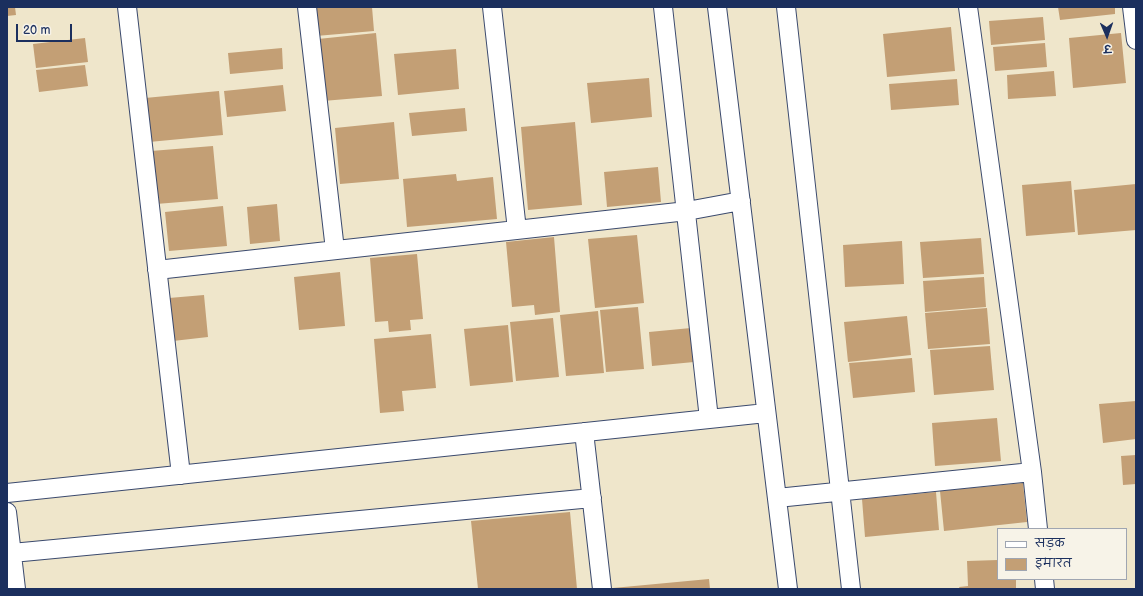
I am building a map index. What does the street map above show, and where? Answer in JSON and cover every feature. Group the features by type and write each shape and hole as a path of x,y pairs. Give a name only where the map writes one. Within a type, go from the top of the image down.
{"street":[{"path":"127,7 181,475"},
{"path":"307,7 335,250"},
{"path":"492,7 517,230"},
{"path":"663,7 687,211 709,419"},
{"path":"717,7 788,589"},
{"path":"786,7 851,589"},
{"path":"968,7 1032,472 1038,528"},
{"path":"1132,7 1136,40"},
{"path":"157,270 687,211 741,201"},
{"path":"7,494 766,412"},
{"path":"584,432 602,589"},
{"path":"777,498 1032,472"},
{"path":"12,553 592,498"},
{"path":"7,512 16,589"}],"building":[{"path":"7,7 15,7 16,15 7,16"},
{"path":"314,7 372,7 374,31 316,36"},
{"path":"1058,7 1115,7 1115,14 1060,20"},
{"path":"1043,17 1045,40 991,45 989,21"},
{"path":"951,27 955,71 887,77 883,34"},
{"path":"376,33 382,96 323,101 318,39"},
{"path":"1121,33 1126,83 1073,88 1069,38"},
{"path":"85,38 88,62 36,68 33,44"},
{"path":"1045,43 1047,67 995,71 993,47"},
{"path":"282,48 283,69 230,74 228,53"},
{"path":"456,49 459,89 398,95 394,54"},
{"path":"85,65 88,86 39,92 36,70"},
{"path":"1054,71 1056,96 1008,99 1007,75"},
{"path":"649,78 652,117 591,123 587,83"},
{"path":"957,79 959,105 891,110 889,84"},
{"path":"283,85 286,111 227,117 224,91"},
{"path":"219,91 223,135 149,142 145,98"},
{"path":"465,108 467,131 412,136 409,113"},
{"path":"394,122 399,179 340,184 335,128"},
{"path":"575,122 582,205 528,210 521,127"},
{"path":"213,146 218,199 156,204 151,151"},
{"path":"658,167 661,202 607,207 604,172"},
{"path":"456,174 457,181 493,177 497,219 407,227 403,179"},
{"path":"1071,181 1075,232 1026,236 1022,185"},
{"path":"1136,184 1136,230 1078,235 1074,190"},
{"path":"277,204 280,241 250,244 247,207"},
{"path":"223,206 227,246 169,251 165,212"},
{"path":"637,235 644,303 595,308 588,239"},
{"path":"554,237 560,312 535,315 534,305 512,307 506,242"},
{"path":"981,238 984,274 923,278 920,242"},
{"path":"902,241 904,284 845,287 843,245"},
{"path":"417,254 423,319 410,320 411,330 389,332 388,321 375,322 370,258"},
{"path":"340,272 345,326 299,330 294,277"},
{"path":"984,277 986,307 925,312 923,281"},
{"path":"204,295 208,337 173,341 169,298"},
{"path":"638,307 644,369 606,372 600,310"},
{"path":"987,308 990,344 928,349 925,313"},
{"path":"598,311 604,373 566,376 560,315"},
{"path":"907,316 911,355 848,362 844,322"},
{"path":"553,318 559,377 516,381 510,322"},
{"path":"508,325 513,382 470,386 464,329"},
{"path":"691,328 694,362 652,366 649,332"},
{"path":"431,334 436,388 402,391 404,411 380,413 374,339"},
{"path":"990,346 994,390 934,395 930,350"},
{"path":"912,358 915,392 853,398 849,363"},
{"path":"1136,401 1136,439 1103,443 1099,404"},
{"path":"997,418 1001,461 935,466 932,423"},
{"path":"1136,455 1136,484 1123,485 1121,456"},
{"path":"1023,483 1027,522 944,531 940,491"},
{"path":"936,492 939,530 865,537 862,499"},
{"path":"570,512 577,589 478,589 471,521"},
{"path":"997,560 997,580 1016,580 1016,589 960,589 959,587 968,586 967,561"},
{"path":"709,579 710,589 613,589 613,588"}]}
